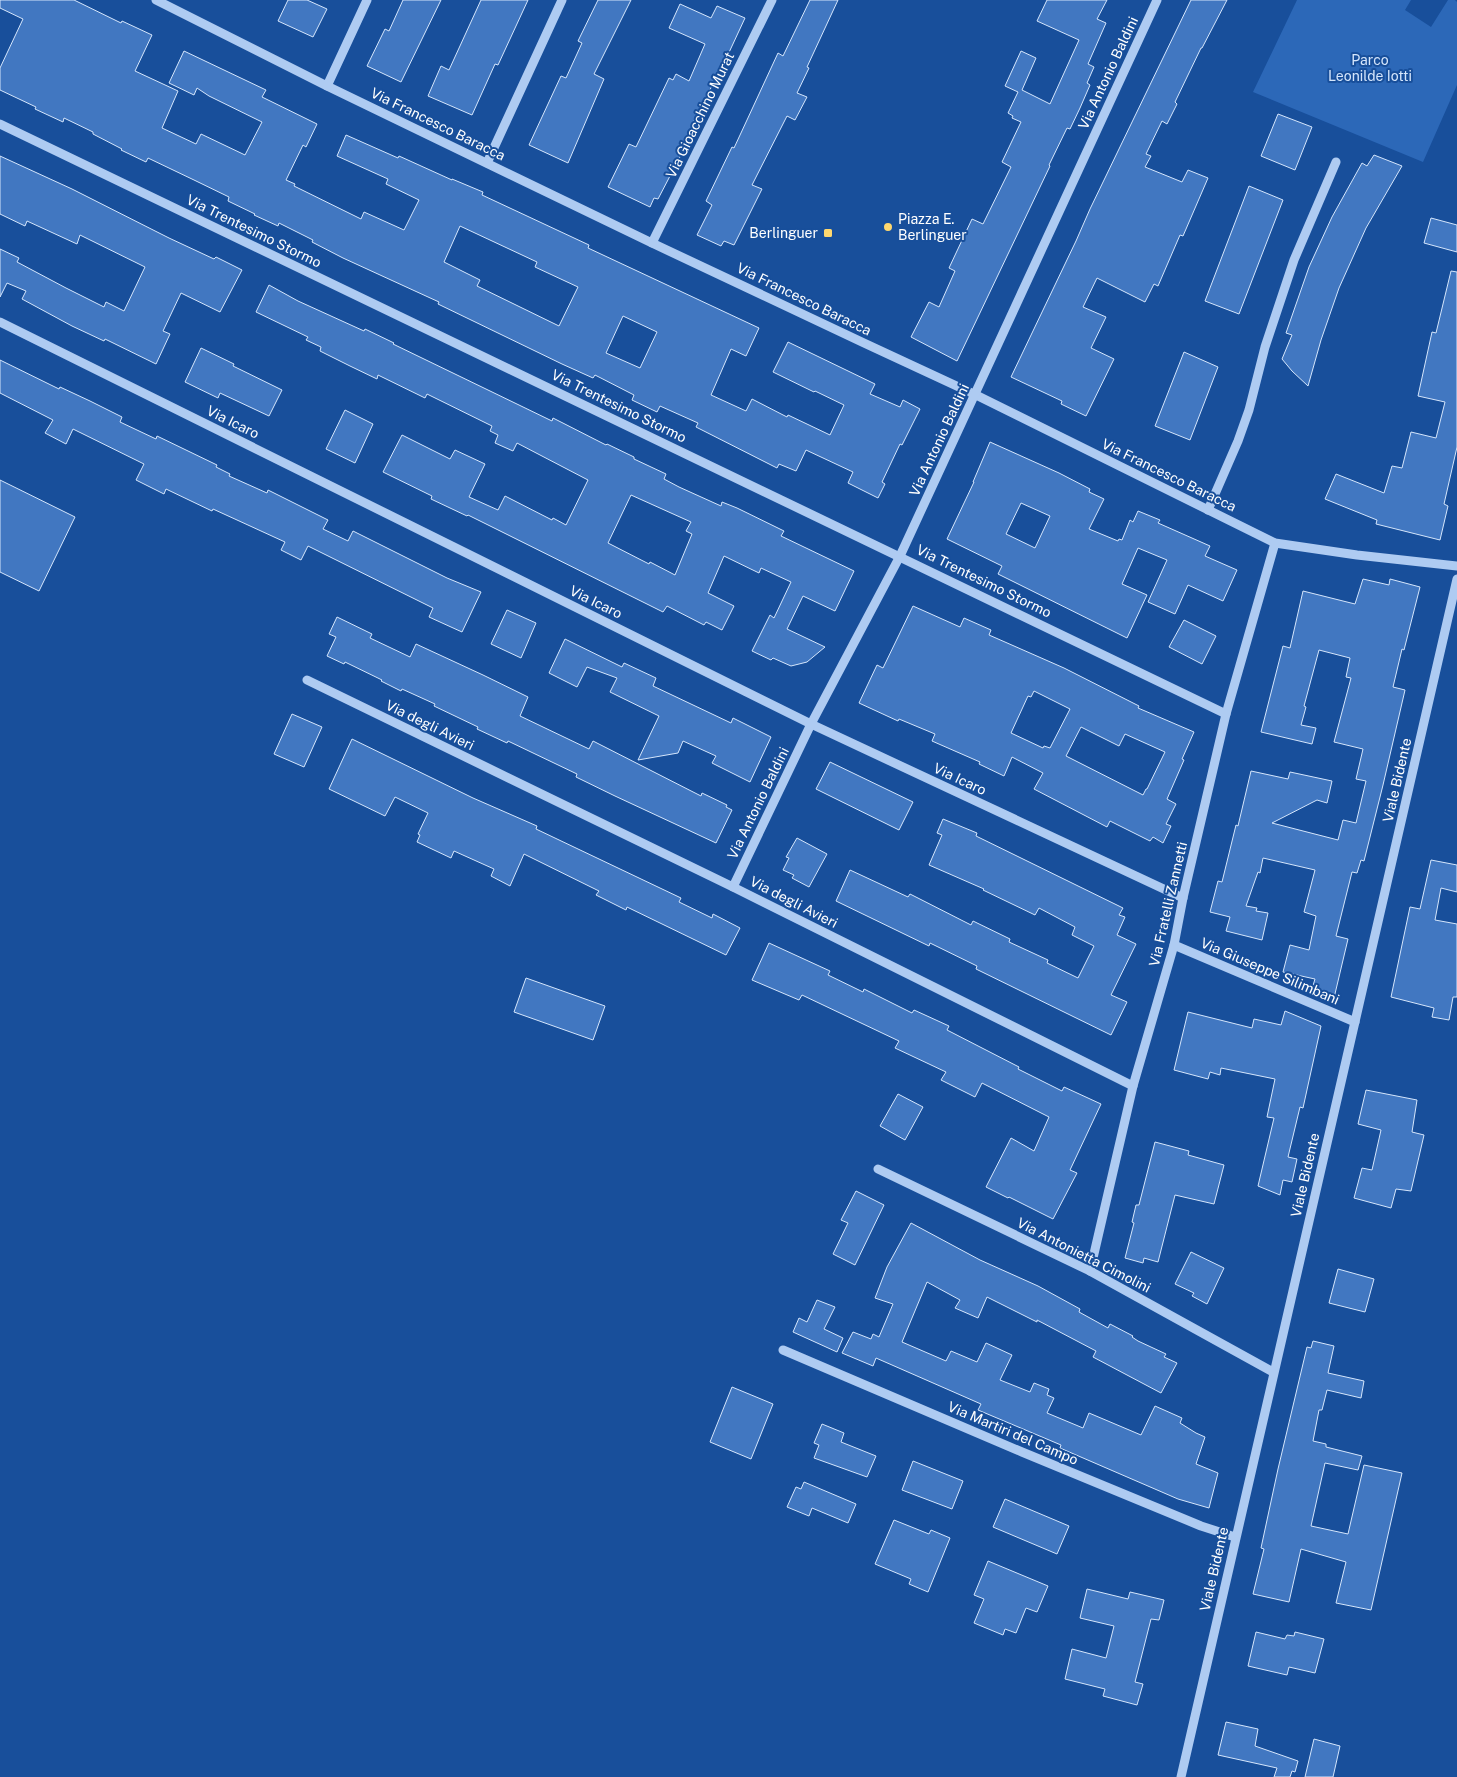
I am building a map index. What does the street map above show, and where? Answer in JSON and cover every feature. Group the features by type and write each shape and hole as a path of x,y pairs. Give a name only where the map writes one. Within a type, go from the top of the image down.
{"street":[{"path":"327,86 367,0"},
{"path":"486,163 562,0"},
{"name":"Via Gioacchino Murat","path":"652,243 772,0"},
{"name":"Via Antonio Baldini","path":"733,887 811,724 900,556 1157,0"},
{"name":"Via Francesco Baracca","path":"162,1 327,86 652,243 976,395 1275,543 1357,555 1457,566"},
{"name":"Via Trentesimo Stormo","path":"0,124 1226,714"},
{"path":"1208,510 1238,441 1249,410 1265,347 1294,260 1336,162"},
{"name":"Via Icaro","path":"0,322 811,724 1183,898"},
{"name":"Via Fratelli Zannetti","path":"1090,1271 1133,1086 1174,945 1183,898 1226,714 1275,543"},
{"name":"Viale Bidente","path":"1181,1777 1457,579"},
{"name":"Via degli Avieri","path":"306,680 733,887 1133,1086"},
{"name":"Via Giuseppe Silimbani","path":"1174,945 1354,1022"},
{"name":"Via Antonietta Cimolini","path":"878,1169 1090,1271 1273,1372"},
{"name":"Via Martiri del Campo","path":"783,1350 1200,1526 1235,1537"}],"green space":[{"name":"Parco Leonilde Iotti","path":"1297,0 1411,0 1405,10 1431,27 1448,0 1455,0 1457,2 1457,85 1423,162 1253,92"}],"building":[{"path":"0,0 74,0 121,23 122,21 152,35 135,71 178,91 162,128 196,144 201,134 245,155 262,122 209,96 197,88 194,95 169,83 184,51 266,90 262,97 317,124 306,147 303,145 286,180 295,184 294,186 361,219 364,212 404,230 419,200 386,184 388,179 337,156 346,135 483,192 482,195 589,245 588,248 759,328 746,356 731,349 711,395 746,411 752,399 787,417 788,415 830,435 844,405 773,372 788,342 875,384 870,394 900,407 903,400 920,409 902,445 900,444 882,482 885,484 878,498 848,483 853,472 806,450 796,471 779,464 777,468 696,427 698,423 660,406 657,412 632,400 634,395 595,375 593,378 562,364 438,304 439,302 343,258 279,223 278,226 254,215 228,201 229,197 148,158 146,162 121,150 93,134 93,132 64,118 63,122 0,90 0,68 23,19 0,8","holes":["460,226 537,262 535,267 578,287 559,326 477,286 480,280 444,262","623,316 657,332 640,368 606,353"]},
{"path":"288,0 307,0 327,9 313,37 278,21"},
{"path":"403,0 441,0 401,82 367,66 385,29 389,31"},
{"path":"481,0 528,0 498,65 495,64 472,115 428,96 441,66 449,70"},
{"path":"598,0 631,0 594,74 604,79 568,163 529,145 561,76 566,78 582,43 578,41"},
{"path":"810,0 838,0 797,93 807,97 795,120 787,116 752,185 762,189 734,245 724,241 721,246 697,235 712,205 706,201 732,147 734,148 778,53 783,56"},
{"path":"1047,0 1107,0 1097,19 1106,23 1088,64 1094,67 1087,83 1090,85 1080,108 1070,129 1067,128 1049,165 957,361 911,337 929,302 939,307 955,271 949,268 972,219 983,224 1011,167 1002,162 1021,122 1012,118 1013,116 1008,113 1018,92 1005,86 1021,51 1036,58 1022,90 1050,104 1079,40 1037,21"},
{"path":"1191,0 1227,0 1201,48 1175,102 1177,104 1167,124 1162,121 1146,154 1151,156 1145,167 1182,182 1188,170 1208,178 1183,236 1180,235 1158,286 1154,284 1145,302 1097,278 1083,307 1106,317 1091,348 1114,359 1086,416 1061,404 1062,401 1011,377"},
{"path":"680,4 711,18 717,6 745,18 719,74 692,125 695,126 682,153 658,199 654,198 650,207 608,187 629,144 636,147 669,78 673,80 676,74 689,81 705,44 669,28"},
{"path":"1278,114 1312,127 1295,170 1261,156"},
{"path":"1374,155 1402,166 1366,228 1339,288 1308,386 1282,359 1292,335 1286,333 1309,267 1332,217 1362,163 1367,166"},
{"path":"0,156 72,189 169,238 242,270 220,312 181,293 163,331 170,334 156,364 105,339 104,341 72,326 22,299 26,291 7,283 0,297 0,249 19,258 17,262 104,307 106,302 124,311 145,267 80,235 77,244 27,221 25,226 0,214"},
{"path":"1249,186 1283,200 1239,314 1205,301"},
{"path":"1431,218 1457,225 1457,252 1424,243"},
{"path":"1451,271 1457,272 1457,447 1444,504 1448,506 1440,540 1376,524 1377,520 1325,499 1336,474 1384,493 1392,466 1402,468 1411,432 1436,438 1445,402 1418,396 1432,332 1436,333"},
{"path":"269,285 298,301 364,331 365,329 552,421 553,418 634,457 634,459 666,474 664,479 679,487 721,506 722,502 737,508 784,531 781,536 854,571 835,611 803,596 787,629 825,647 807,662 791,666 773,658 771,660 752,651 770,615 774,618 791,582 761,568 759,573 724,556 708,593 734,606 722,630 706,622 704,625 667,606 663,612 468,515 431,499 432,496 383,472 402,435 450,459 455,450 485,464 469,497 498,510 505,496 566,525 588,480 517,443 513,451 495,443 498,435 490,431 492,426 427,394 425,398 378,375 377,379 350,366 320,351 321,347 306,340 308,337 256,312","holes":["631,495 691,522 686,531 692,534 675,575 608,543"]},
{"path":"201,348 282,390 269,416 220,393 218,398 185,382"},
{"path":"1184,352 1218,367 1190,440 1155,426"},
{"path":"0,360 122,417 120,422 156,439 157,436 217,465 216,467 230,474 229,476 267,493 268,490 328,520 323,529 348,541 353,531 447,578 481,592 462,632 429,617 433,608 308,546 301,560 281,550 285,542 166,489 164,494 136,480 144,464 73,429 66,444 45,433 53,420 0,393"},
{"path":"345,410 373,424 355,463 326,449"},
{"path":"990,442 1059,473 1090,489 1089,492 1104,499 1089,529 1118,541 1119,539 1122,540 1130,520 1133,522 1138,511 1160,520 1158,523 1210,546 1205,556 1237,570 1223,601 1188,585 1175,614 1148,602 1167,560 1138,548 1122,584 1147,595 1127,638 998,574 1002,566 947,539","holes":["1021,503 1050,516 1035,548 1006,534"]},
{"path":"0,480 75,517 39,591 0,572"},
{"path":"1363,579 1389,585 1390,579 1420,587 1393,687 1405,690 1383,785 1364,861 1361,860 1357,873 1352,872 1336,936 1348,939 1334,998 1311,992 1315,979 1283,972 1290,945 1309,950 1316,916 1304,912 1315,870 1263,858 1260,873 1258,872 1246,906 1257,908 1256,911 1268,913 1262,940 1226,931 1230,917 1210,912 1218,881 1222,882 1251,771 1288,779 1290,772 1332,781 1327,803 1317,800 1272,823 1338,840 1343,820 1356,823 1366,781 1356,779 1363,749 1334,742 1351,678 1346,677 1350,658 1319,650 1304,706 1306,707 1301,725 1316,728 1312,744 1261,732 1283,646 1290,648 1303,591 1355,604"},
{"path":"913,606 960,627 964,618 991,630 989,635 1064,668 1139,706 1138,708 1194,732 1167,799 1176,804 1166,824 1171,826 1163,843 1153,837 1150,841 1110,821 1107,827 1034,789 1043,773 1012,757 1004,776 979,764 980,762 932,741 935,734 899,719 898,721 859,703 877,665 883,668","holes":["1034,691 1070,709 1050,748 1044,746 1043,748 1011,733 1028,696 1031,697","1081,727 1119,746 1125,734 1165,752 1143,795 1066,756"]},
{"path":"507,610 536,623 521,658 491,644"},
{"path":"337,617 372,634 370,638 410,657 416,644 483,675 528,697 520,716 589,749 593,741 701,796 702,793 727,805 726,807 732,810 716,843 576,777 577,774 508,741 507,743 477,729 478,727 434,706 435,704 402,689 401,691 345,662 344,664 327,656 336,637 329,634"},
{"path":"1184,620 1216,636 1202,664 1169,647"},
{"path":"565,639 622,667 624,663 656,678 653,686 731,723 733,718 771,737 750,782 712,763 716,756 683,741 678,753 638,760 659,716 610,692 617,678 587,667 577,687 549,673"},
{"path":"292,714 322,727 304,767 274,754"},
{"path":"352,739 473,798 537,826 536,829 681,898 679,902 712,918 713,914 740,928 726,955 627,907 626,910 596,895 599,891 524,854 510,886 491,876 494,869 454,851 451,858 417,842 420,835 418,834 428,813 395,797 385,816 329,789"},
{"path":"830,762 913,802 899,830 816,789"},
{"path":"943,819 977,833 976,836 1123,908 1119,915 1125,917 1117,935 1136,944 1111,995 1127,1002 1111,1035 976,969 977,966 930,943 929,946 836,901 850,870 908,897 910,894 971,925 973,921 1010,939 1009,942 1048,960 1047,963 1078,978 1094,946 1072,935 1075,927 1039,908 1035,915 984,889 929,865 942,835 937,833"},
{"path":"797,838 827,854 809,887 792,878 794,875 783,870 789,858 786,857"},
{"path":"1431,860 1457,865 1457,892 1441,888 1435,920 1457,924 1457,997 1453,997 1449,1020 1432,1017 1434,1008 1391,997 1410,907 1420,909"},
{"path":"769,943 830,971 828,975 863,992 864,989 912,1013 914,1010 949,1026 947,1030 1062,1091 1064,1087 1101,1104 1070,1170 1077,1173 1053,1219 986,1187 1011,1138 1034,1151 1049,1117 982,1083 975,1097 941,1080 946,1072 895,1048 899,1041 802,995 799,1000 752,980"},
{"path":"526,978 605,1006 593,1040 514,1012"},
{"path":"1285,1011 1321,1026 1303,1108 1300,1107 1288,1157 1297,1159 1292,1182 1283,1180 1280,1195 1258,1186 1274,1118 1267,1117 1275,1079 1221,1068 1220,1075 1210,1072 1208,1079 1174,1070 1188,1012 1252,1028 1254,1019 1281,1025"},
{"path":"1366,1090 1417,1100 1412,1132 1424,1135 1411,1191 1396,1189 1391,1208 1354,1198 1362,1168 1372,1170 1381,1130 1358,1124"},
{"path":"898,1094 923,1107 905,1140 880,1126"},
{"path":"1155,1142 1189,1151 1188,1155 1224,1165 1214,1204 1175,1195 1158,1262 1144,1258 1143,1263 1125,1258 1134,1223 1132,1222 1136,1205 1139,1205"},
{"path":"856,1191 884,1205 855,1265 833,1254 848,1223 841,1220"},
{"path":"911,1223 980,1260 1038,1286 1080,1309 1079,1312 1108,1328 1110,1324 1133,1336 1138,1341 1166,1354 1164,1357 1177,1363 1161,1393 1093,1357 1096,1351 1037,1320 1037,1322 987,1297 978,1318 955,1308 960,1300 927,1282 902,1342 946,1361 951,1351 977,1362 986,1343 1012,1355 1000,1380 1030,1392 1034,1383 1049,1389 1047,1395 1054,1398 1047,1413 1083,1428 1089,1413 1141,1435 1155,1406 1182,1418 1180,1423 1205,1437 1196,1464 1218,1473 1209,1508 1178,1499 1060,1448 1061,1445 978,1410 981,1404 876,1358 873,1366 842,1353 853,1332 871,1339 873,1334 879,1337 893,1304 875,1298 887,1267"},
{"path":"1191,1252 1224,1268 1207,1304 1192,1296 1194,1293 1175,1284"},
{"path":"1338,1269 1374,1279 1365,1312 1329,1303"},
{"path":"817,1300 835,1307 824,1329 843,1338 837,1352 793,1332 799,1318 807,1322"},
{"path":"1313,1341 1334,1346 1328,1373 1364,1381 1361,1398 1327,1390 1322,1410 1319,1410 1313,1441 1326,1444 1326,1447 1362,1456 1358,1470 1325,1463 1311,1526 1348,1534 1364,1465 1402,1473 1371,1610 1336,1603 1346,1562 1301,1549 1289,1602 1253,1594 1264,1549 1261,1548 1278,1469 1307,1347 1311,1348"},
{"path":"732,1387 773,1404 751,1459 710,1442"},
{"path":"822,1424 844,1433 841,1442 876,1456 867,1477 814,1458 819,1445 814,1443"},
{"path":"913,1461 963,1481 952,1509 902,1490"},
{"path":"804,1482 856,1504 848,1523 812,1508 809,1516 787,1507 796,1487 801,1489"},
{"path":"1005,1499 1069,1526 1057,1554 993,1527"},
{"path":"894,1520 929,1534 931,1530 950,1538 928,1592 909,1584 911,1579 875,1564"},
{"path":"988,1561 1048,1586 1037,1612 1026,1608 1016,1633 1005,1629 1003,1635 974,1623 984,1599 974,1595"},
{"path":"1087,1589 1128,1599 1130,1592 1164,1600 1159,1620 1151,1619 1135,1682 1143,1684 1137,1705 1103,1696 1105,1689 1065,1679 1072,1649 1106,1658 1114,1626 1080,1618"},
{"path":"1256,1632 1285,1639 1287,1635 1294,1636 1295,1632 1324,1639 1315,1673 1289,1667 1287,1675 1248,1666"},
{"path":"1226,1722 1258,1729 1255,1746 1298,1761 1295,1772 1292,1771 1290,1777 1274,1777 1277,1768 1218,1755"},
{"path":"1314,1739 1340,1746 1333,1777 1305,1777"}],"place":[{"name":"Piazza E. Berlinguer","path":"888,227"},
{"name":"Berlinguer","path":"828,233"}]}
